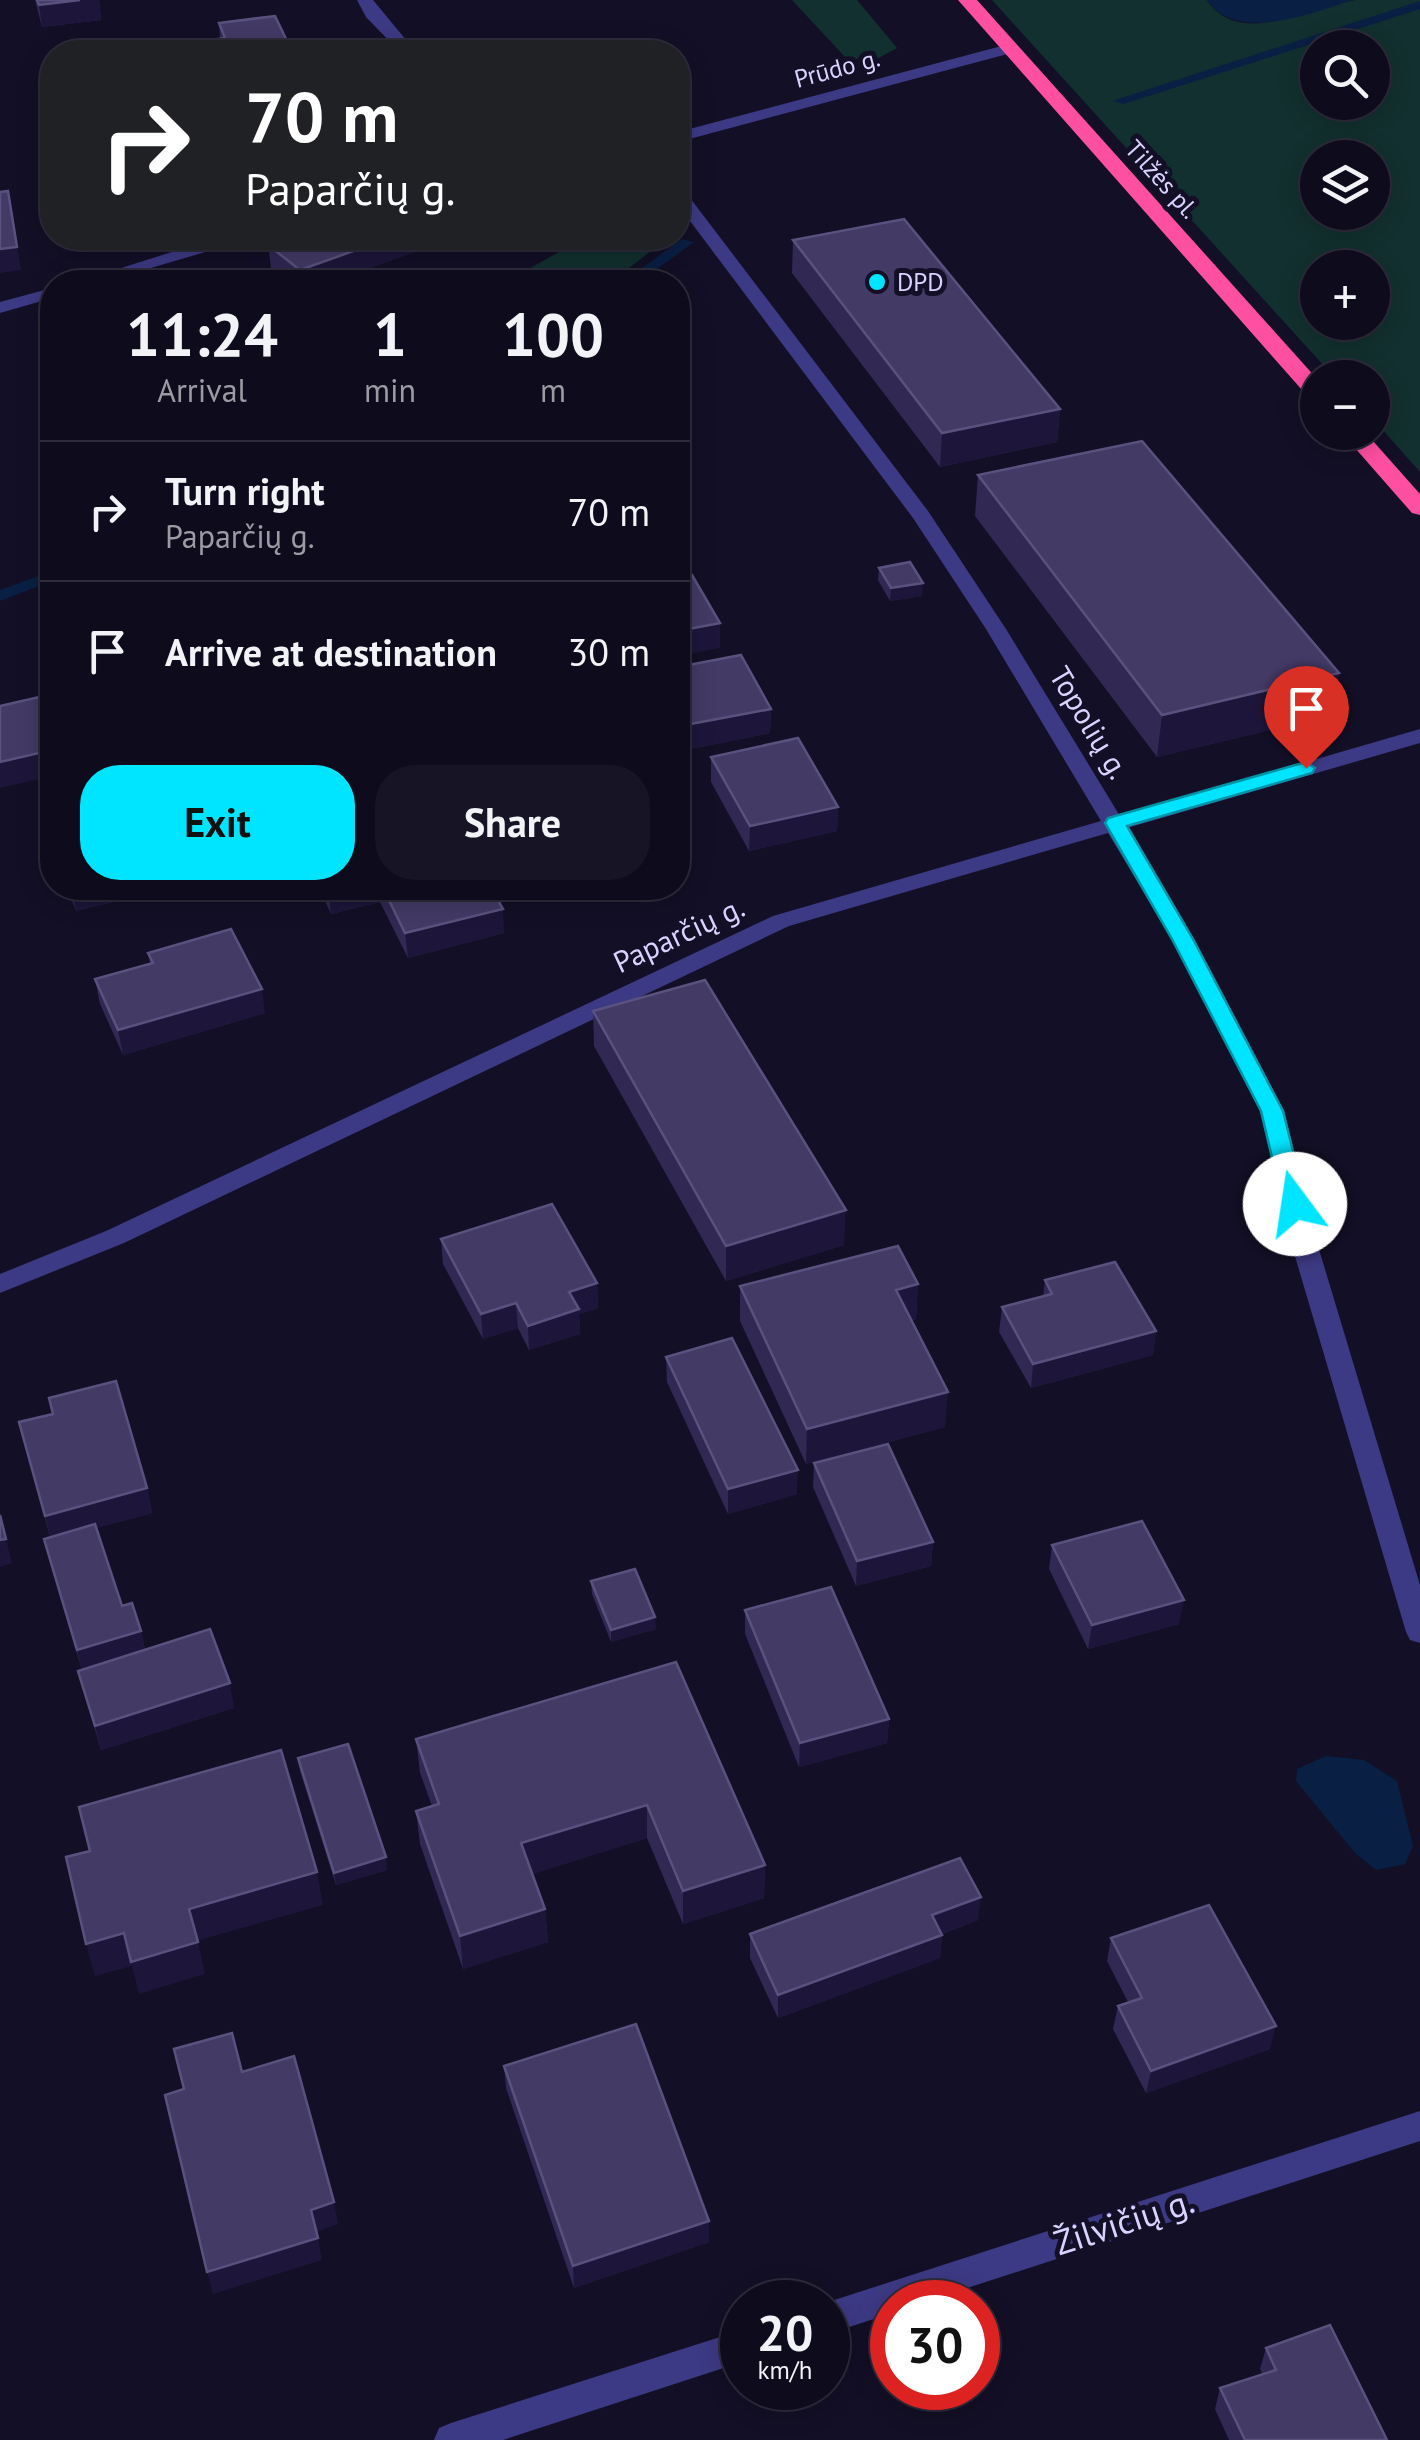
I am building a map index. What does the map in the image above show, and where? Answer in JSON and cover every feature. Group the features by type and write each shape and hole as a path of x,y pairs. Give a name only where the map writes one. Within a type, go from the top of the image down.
{"highway":[{"name":"Tilžės pl.","path":"967,0 1300,374"},
{"path":"1368,450 1420,508"}],"street":[{"path":"366,0 372,14 397,40"},
{"name":"Prūdo g.","path":"690,134 1009,48"},
{"name":"Topolių g.","path":"690,210 921,515 1115,823 1183,939 1272,1111 1302,1236 1420,1632"},
{"path":"125,270 190,250"},
{"path":"0,308 40,296"},
{"name":"Paparčių g.","path":"0,1284 186,1204 781,921 1420,736"},
{"name":"Žilvičių g.","path":"850,2311 1420,2126"},
{"path":"450,2440 720,2353"}],"green space":[{"path":"792,0 857,0 897,48 875,60 846,58"},
{"path":"992,0 1207,0 1221,15 1238,22 1257,23 1356,0 1420,0 1420,472 1390,438 1390,360 1319,360 1300,340 1390,340 1390,250 1300,250 1300,340"},
{"path":"563,250 652,250 628,270 527,270"}],"water":[{"path":"1207,0 1353,0 1296,17 1255,23 1220,13"},
{"path":"1326,1756 1364,1760 1397,1781 1413,1846 1405,1864 1376,1870 1355,1853 1296,1781 1297,1769"}],"building":[{"path":"37,0 80,0 39,5"},
{"path":"275,16 287,40 212,40 225,38 219,23"},
{"path":"8,191 17,247 0,249 0,192"},
{"path":"904,219 1060,409 942,433 793,240"},
{"path":"274,250 356,250 300,270"},
{"path":"1142,441 1339,673 1162,715 978,475"},
{"path":"910,562 923,583 891,588 879,568"},
{"path":"692,575 720,623 690,629"},
{"path":"741,655 771,709 690,724 690,665"},
{"path":"40,697 40,753 0,762 0,706"},
{"path":"798,738 838,807 750,826 711,757"},
{"path":"389,900 498,900 503,909 405,933"},
{"path":"231,929 262,989 118,1030 95,979 153,963 148,953"},
{"path":"705,980 846,1210 726,1246 593,1011"},
{"path":"552,1204 597,1283 569,1292 579,1309 528,1326 516,1303 481,1314 441,1239"},
{"path":"898,1246 918,1284 896,1290 948,1392 807,1429 740,1286"},
{"path":"1115,1262 1156,1331 1033,1364 1002,1307 1052,1294 1045,1280"},
{"path":"732,1338 798,1470 728,1489 666,1357"},
{"path":"116,1381 147,1488 45,1516 19,1422 53,1414 49,1398"},
{"path":"888,1444 933,1542 857,1561 814,1463"},
{"path":"0,1515 6,1539 0,1540"},
{"path":"1142,1521 1184,1600 1092,1625 1052,1545"},
{"path":"95,1524 122,1606 132,1603 141,1631 77,1650 44,1539"},
{"path":"635,1569 655,1617 611,1630 591,1581"},
{"path":"831,1587 889,1719 800,1743 745,1610"},
{"path":"210,1629 230,1683 95,1726 78,1671"},
{"path":"676,1662 765,1865 683,1891 647,1805 521,1843 545,1909 460,1936 416,1811 439,1804 416,1739"},
{"path":"348,1744 386,1857 334,1873 298,1758"},
{"path":"281,1750 317,1872 189,1909 198,1942 131,1962 124,1933 86,1944 66,1857 90,1851 79,1807"},
{"path":"960,1858 981,1897 932,1915 942,1935 778,1995 750,1934"},
{"path":"1209,1905 1276,2026 1151,2071 1118,2006 1142,1998 1111,1938"},
{"path":"636,2024 709,2221 573,2266 504,2066"},
{"path":"232,2033 242,2072 294,2056 334,2202 311,2210 318,2238 207,2272 165,2095 184,2089 174,2049"},
{"path":"1330,2325 1387,2440 1245,2440 1220,2388 1276,2370 1266,2348"}],"waterway":[{"path":"1119,101 1420,5"},
{"path":"647,270 676,250"},
{"path":"0,596 40,581"}],"place":[{"name":"DPD","path":"877,282"}],"route":[{"path":"1295,1204 1272,1111 1183,939 1115,823 1306,768"}]}
